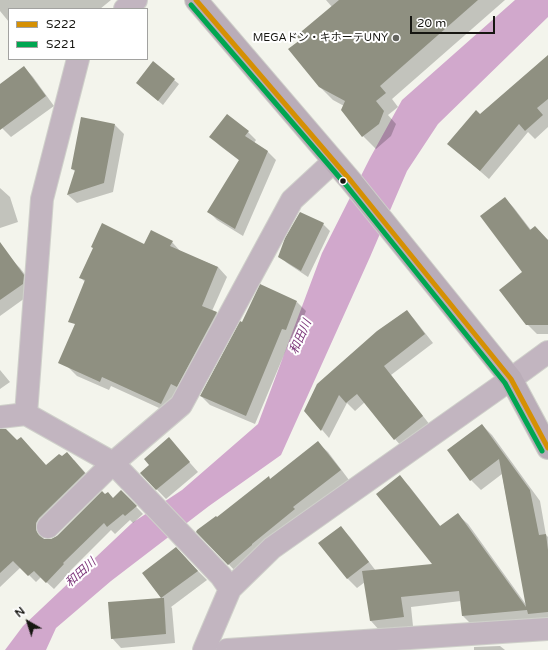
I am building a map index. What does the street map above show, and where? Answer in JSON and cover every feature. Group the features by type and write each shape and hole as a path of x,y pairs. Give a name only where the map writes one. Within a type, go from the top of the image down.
{"highway":[{"path":"196,0 333,162 351,181 511,379 548,448"}],"street":[{"path":"126,8 136,0"},
{"path":"26,414 42,199 78,60"},
{"path":"48,528 113,463 181,405 292,200 333,162"},
{"path":"204,650 230,588 272,548 548,352"},
{"path":"0,417 26,414 113,463 221,576 230,588"},
{"path":"227,650 548,629"}],"water":[{"name":"和田川","path":"515,0 548,0 548,17 438,124 407,171 281,455 209,506 111,581 56,628 46,650 5,650 23,626 132,523 182,490 258,424 322,253 370,158 402,100"}],"building":[{"path":"339,0 478,0 380,86 386,93 376,101 384,111 379,124 362,137 341,110 345,101 319,87 288,49 300,40 296,36"},
{"path":"548,55 548,99 537,108 543,115 525,131 519,124 480,171 447,144 476,110 480,114"},
{"path":"153,61 175,79 158,101 136,83"},
{"path":"24,66 46,96 0,130 0,84"},
{"path":"227,114 249,131 245,136 268,151 235,229 207,212 239,160 209,137"},
{"path":"81,117 115,124 104,183 67,195 75,170 71,169"},
{"path":"505,197 530,230 535,226 548,240 548,325 526,325 499,290 522,272 480,216"},
{"path":"300,212 324,223 301,271 278,257 285,238"},
{"path":"102,223 144,244 151,230 173,241 170,246 218,267 202,306 217,312 177,387 171,384 161,404 102,377 100,382 58,363 75,324 68,322 85,280 79,278 93,248 91,247"},
{"path":"0,242 24,275 23,284 0,300"},
{"path":"260,284 297,301 286,330 282,329 246,416 200,396 240,321 242,322"},
{"path":"407,310 425,334 384,366 423,416 394,440 357,394 346,403 339,395 321,431 304,411 317,384 377,331"},
{"path":"482,424 530,490 539,535 546,534 548,550 548,612 528,614 527,610 462,616 459,591 401,597 404,617 370,621 362,571 432,564 376,494 400,475 440,526 458,513 526,607 499,459 470,481 447,450"},
{"path":"0,429 6,429 17,440 21,437 46,465 59,454 62,456 67,452 85,473 39,518 36,523 36,530 44,539 51,539 57,536 102,491 105,494 108,492 113,498 121,490 137,506 125,516 123,514 107,527 104,523 63,563 64,564 46,583 34,571 28,576 13,561 0,573"},
{"path":"169,437 190,462 156,490 140,473 149,465 144,459"},
{"path":"318,441 341,470 293,507 295,509 228,565 196,532 197,530 216,516 217,517 269,476 270,479"},
{"path":"341,526 369,562 347,579 318,543"},
{"path":"176,547 198,571 161,598 142,573"},
{"path":"164,598 166,634 111,639 108,602"}],"transit line":[{"name":"S222","path":"196,0 351,181 511,379 548,448"},
{"name":"S221","path":"191,5 346,185 505,383 542,451"}],"place":[{"name":"MEGAドン・キホーテUNY","path":"396,38"}]}
